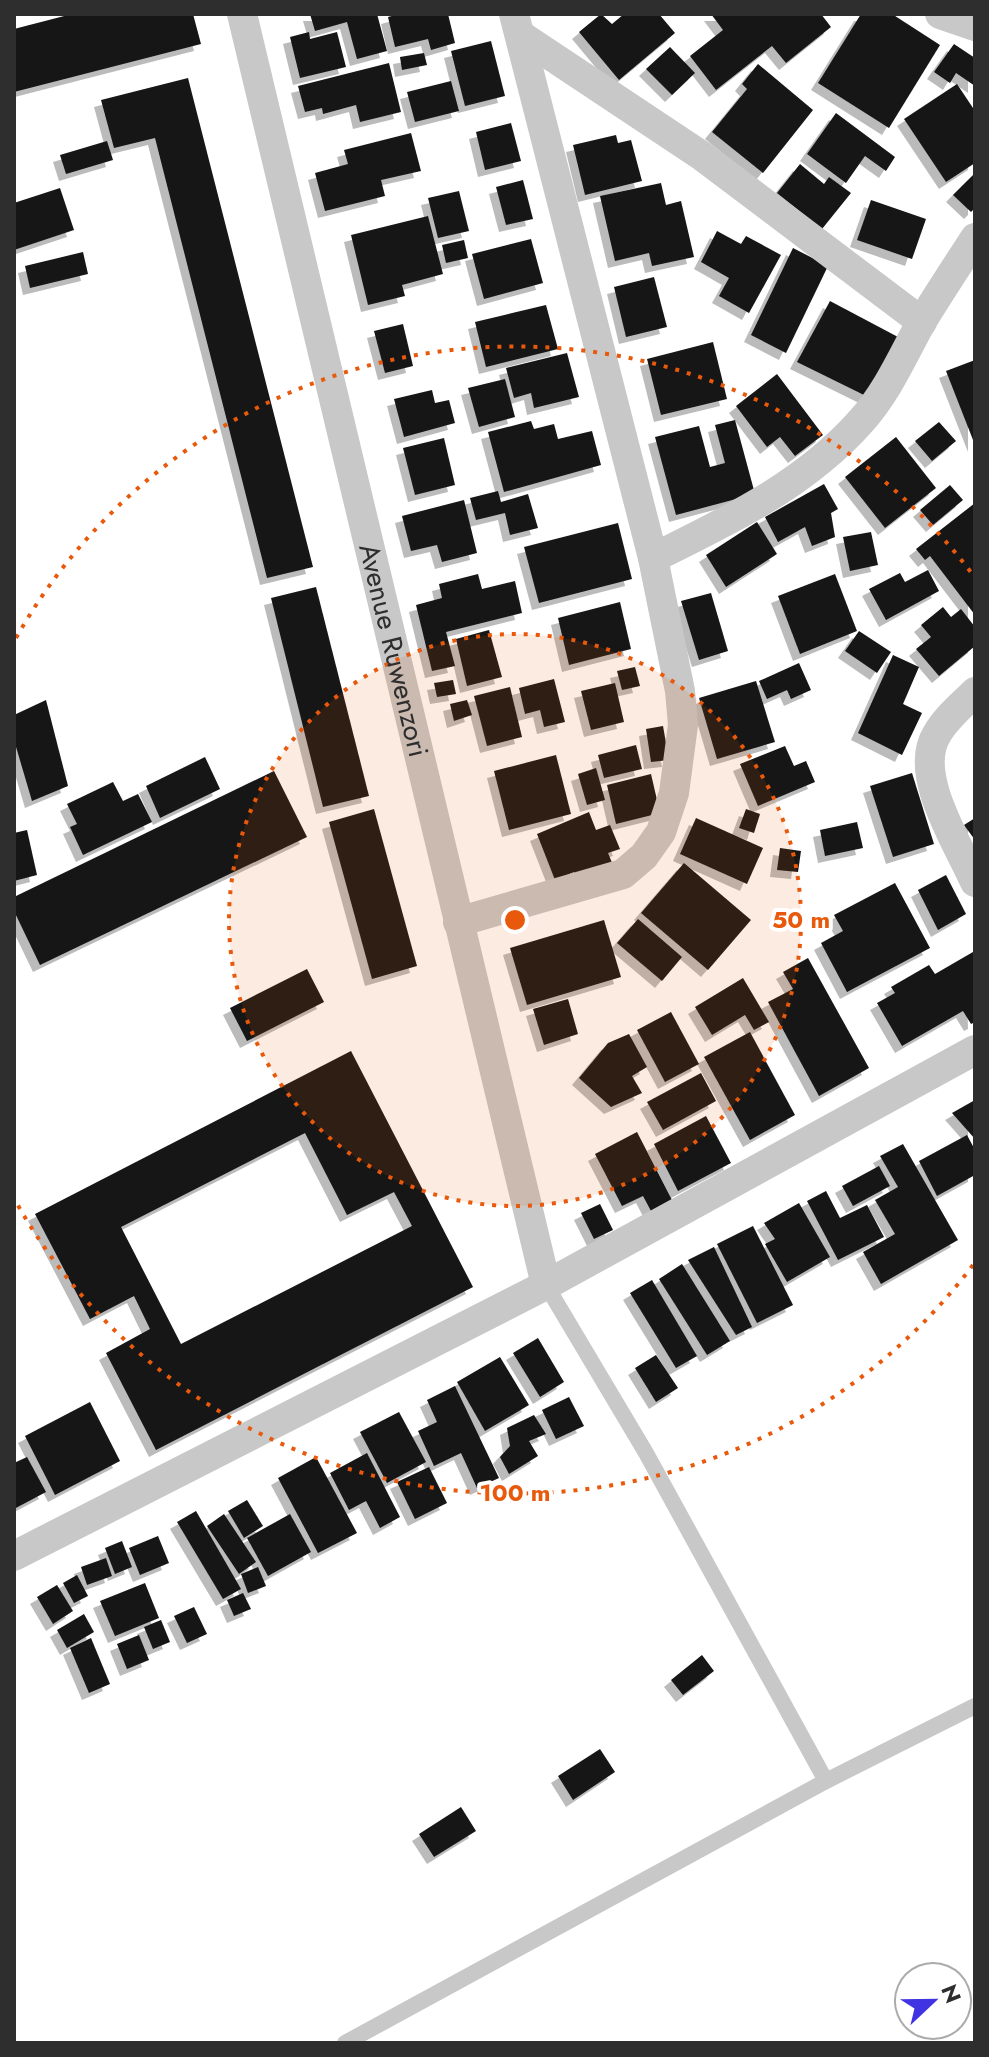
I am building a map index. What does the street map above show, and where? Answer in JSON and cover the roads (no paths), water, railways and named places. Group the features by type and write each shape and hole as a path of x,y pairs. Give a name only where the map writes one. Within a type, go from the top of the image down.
{"street":[{"name":"Avenue Ruwenzori","path":"242,14 546,1285"},
{"path":"940,14 975,26"},
{"path":"458,922 623,874 644,856 661,832 674,793 683,725 680,691 653,558 518,26"},
{"path":"518,26 702,156 922,322"},
{"path":"653,558 755,507 825,457 863,419 893,377 922,322 975,238"},
{"path":"975,692 936,735 928,759 933,788 975,882"},
{"path":"14,1556 546,1285 975,1050"}],"lane":[{"path":"546,1285 646,1453 826,1781"},
{"path":"345,2043 826,1781 975,1706"}]}
